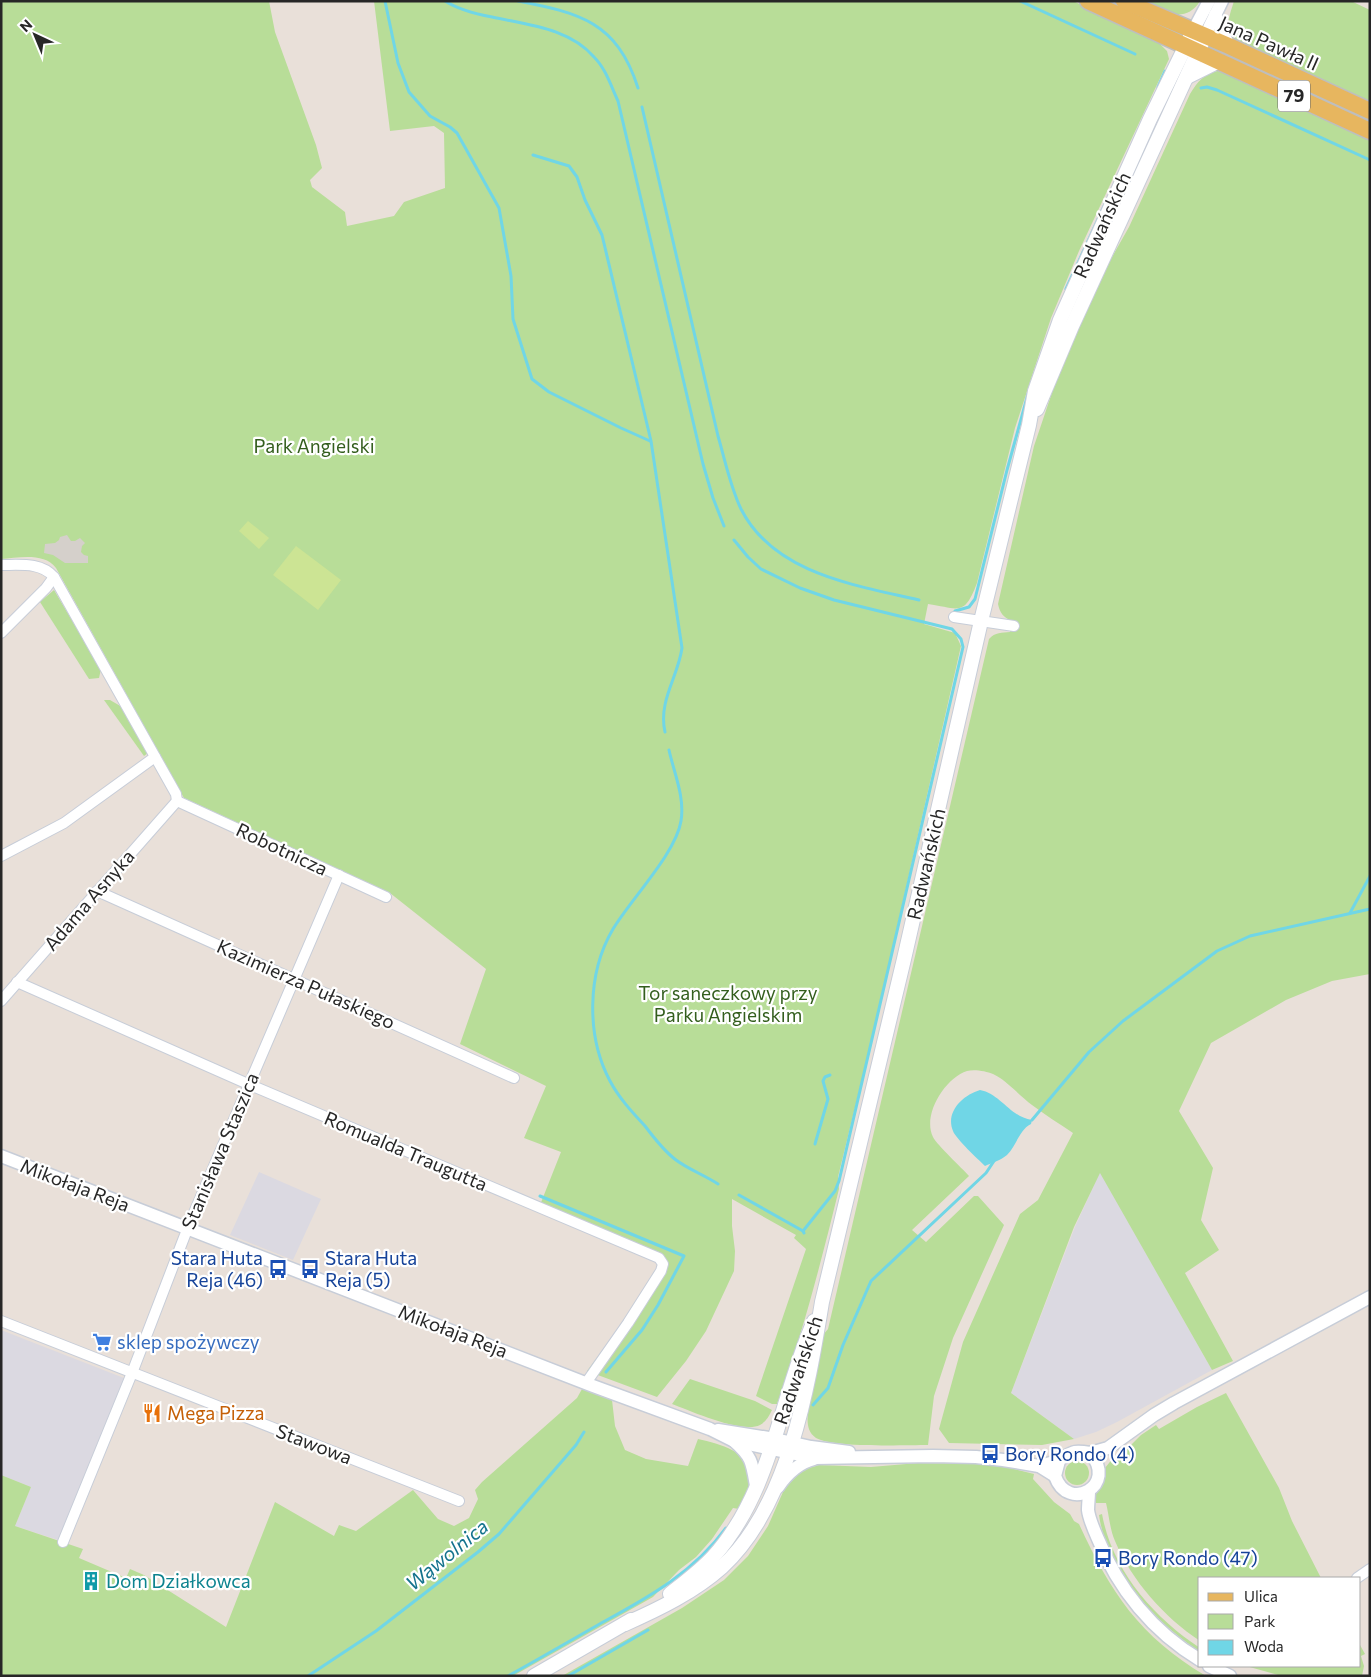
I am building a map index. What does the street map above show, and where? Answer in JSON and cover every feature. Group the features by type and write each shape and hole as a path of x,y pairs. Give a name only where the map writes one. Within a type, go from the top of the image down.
{"main road":[{"name":"Jana Pawła II","path":"1088,1 1195,41 1229,46 1370,110"},
{"name":"Jana Pawła II","path":"1124,1 1195,41 1218,61 1370,131"},
{"name":"Radwańskich","path":"1029,426 1186,77 1195,41"},
{"name":"Radwańskich","path":"625,1624 662,1608 698,1586 722,1566 748,1537 760,1520 773,1494 790,1448 814,1352 822,1302 981,621 1029,426 1035,391 1060,320 1195,41"},
{"path":"1186,77 1218,61"},
{"name":"Radwańskich","path":"625,1624 696,1574 713,1557 734,1530 745,1512 773,1444 802,1348 822,1302"},
{"path":"534,1676 625,1624"}],"street":[{"path":"1195,41 1209,1"},
{"path":"1195,41 1215,15 1222,1"},
{"path":"1215,15 1229,46"},
{"path":"1,565 36,566 48,570 54,577 176,794 177,801"},
{"path":"1,633 46,588 54,577"},
{"path":"954,617 1014,626"},
{"path":"1,856 64,823 155,757"},
{"name":"Robotnicza","path":"177,801 386,897"},
{"name":"Adama Asnyka","path":"1,1000 177,801"},
{"name":"Stanisława Staszica","path":"63,1542 132,1373 187,1228 339,875"},
{"name":"Kazimierza Pułaskiego","path":"97,891 514,1078"},
{"name":"Romualda Traugutta","path":"17,982 248,1084 659,1258 663,1264 660,1271 628,1323 586,1383"},
{"name":"Mikołaja Reja","path":"1,1156 586,1383 710,1429 734,1441 773,1444"},
{"path":"1039,1466 1059,1461 1071,1452 1078,1451 1090,1454 1108,1448 1174,1403 1370,1297"},
{"name":"Stawowa","path":"1,1321 459,1501"},
{"name":"Mikołaja Reja","path":"710,1429 727,1430 790,1448 814,1458 976,1457 1039,1466 1055,1476"},
{"path":"734,1441 747,1454 754,1470 756,1486"},
{"name":"Mikołaja Reja","path":"790,1448 811,1447 881,1457"},
{"path":"1088,1512 1089,1491 1098,1478 1098,1465 1108,1448"},
{"path":"1090,1454 1098,1465"},
{"path":"773,1494 784,1478 806,1461 814,1458"},
{"path":"1059,1461 1055,1476 1062,1487 1075,1495 1088,1512 1105,1556 1129,1597 1159,1629 1198,1659"},
{"path":"1075,1495 1089,1491"},
{"path":"1358,1577 1370,1569"},
{"path":"1211,1667 1230,1676"}],"shaded area":[{"path":"67,535 71,541 80,538 85,543 82,546 81,552 88,556 88,563 65,563 53,555 44,553 45,544 55,543 60,537"},
{"path":"259,1172 321,1199 293,1260 230,1235"},
{"path":"1100,1172 1212,1370 1117,1422 1096,1432 1074,1439 1011,1393 1075,1227"},
{"path":"1,1330 124,1378 58,1540 15,1526 31,1487 1,1475"}],"green space":[{"path":"1,1 269,1 275,32 316,145 322,168 310,180 312,187 345,212 347,226 394,216 404,202 445,188 444,133 434,126 390,131 374,1 1073,1 1154,38 1167,51 1169,59 1079,251 1051,318 1015,428 977,583 968,602 964,606 953,608 928,604 924,624 955,633 961,646 870,1046 838,1177 839,1189 803,1324 777,1404 772,1404 756,1396 806,1249 794,1238 796,1235 732,1199 732,1226 735,1251 734,1271 706,1331 686,1361 657,1397 587,1371 628,1316 655,1273 658,1262 540,1205 561,1152 524,1138 546,1086 460,1044 486,969 390,893 184,798 56,568 51,563 38,558 1,559"},
{"path":"1140,1 1200,1 1194,9 1187,13 1172,14"},
{"path":"1234,1 1351,1 1370,10 1370,103 1231,38 1228,24"},
{"path":"1217,71 1227,73 1370,140 1370,974 1332,981 1286,1000 1211,1043 1179,1111 1213,1168 1201,1220 1219,1250 1185,1273 1233,1361 1212,1370 1100,1173 1074,1227 1011,1393 1074,1439 1042,1445 949,1443 939,1429 963,1342 1020,1214 1038,1200 1073,1133 1032,1105 998,1076 984,1071 970,1070 959,1075 944,1089 933,1108 930,1128 935,1141 969,1176 912,1230 926,1242 974,1196 978,1196 1004,1225 953,1338 934,1396 928,1445 870,1445 825,1441 813,1436 809,1430 808,1413 805,1411 823,1335 828,1329 989,639 996,634 1010,632 1012,621 1002,614 998,604 1034,446 1062,363 1103,273 1129,227 1190,94 1201,79"},
{"path":"248,521 269,538 259,549 239,531"},
{"path":"296,546 341,580 318,610 273,575"},
{"path":"54,590 101,669 99,678 89,679 40,602"},
{"path":"104,700 110,700 122,707 149,752 144,756"},
{"path":"690,1379 755,1401 772,1410 766,1421 752,1427 729,1424 672,1404"},
{"path":"582,1389 612,1400 615,1426 625,1450 646,1459 688,1466 698,1439 718,1444 736,1453 748,1466 750,1476 748,1488 739,1509 733,1508 712,1539 696,1557 679,1570 653,1597 513,1676 1,1676 1,1475 31,1487 15,1526 83,1549 79,1558 126,1578 130,1569 144,1575 226,1627 275,1502 334,1536 339,1525 356,1531 413,1490 438,1519 454,1526 469,1518 478,1499 475,1490 482,1482 577,1398"},
{"path":"1226,1393 1279,1488 1292,1521 1320,1577 1198,1577 1198,1639 1174,1621 1140,1584 1130,1570 1115,1541 1106,1503 1096,1503 1096,1494 1103,1482 1105,1468 1113,1458 1116,1460 1141,1435 1156,1425 1159,1429"},
{"path":"1077,1461 1082,1462 1088,1468 1088,1478 1082,1484 1077,1485 1072,1484 1066,1478 1065,1473 1066,1468 1072,1462"},
{"path":"918,1463 986,1464 1034,1474 1033,1479 1054,1502 1070,1514 1074,1521 1079,1524 1103,1571 1129,1611 1162,1645 1206,1676 562,1676 682,1608 724,1580 748,1556 768,1526 783,1492 792,1479 805,1469 819,1465 871,1467"},
{"path":"1102,1514 1107,1535 1115,1554 1137,1590 1166,1622 1198,1647 1198,1651 1166,1626 1135,1593 1122,1575 1112,1556 1104,1536 1099,1515"},
{"path":"1361,1647 1365,1654 1361,1656"},
{"path":"1361,1656 1364,1666 1362,1676 1282,1676 1250,1667 1361,1667"}],"water":[{"path":"980,1090 994,1096 1018,1115 1032,1120 1031,1124 1024,1130 1007,1155 985,1166 958,1139 951,1124 951,1117 957,1105 967,1096"}],"waterway":[{"path":"385,1 398,63 409,92 430,116 457,133 499,208 511,276 513,319 532,379 549,392 650,441"},
{"path":"445,1 474,13 547,29 560,34 584,47 605,72 618,101 703,464 724,526"},
{"path":"518,1 560,10 578,16 593,24 619,48 638,88"},
{"path":"1020,1 1135,54"},
{"path":"1158,87 1165,71"},
{"path":"1201,88 1207,87 1217,90 1370,160"},
{"path":"642,107 718,436 741,509 755,531 774,549 795,562 843,582 919,600"},
{"path":"533,155 569,166 577,177 585,200 602,235 651,441 682,648 677,669 666,699 664,710 665,732"},
{"path":"1066,289 1105,204"},
{"path":"955,611 969,607 975,599 1028,394"},
{"path":"734,540 761,569 800,588 834,600 952,629 961,639 963,647 839,1181 835,1191 803,1231 804,1233"},
{"path":"669,750 682,803 681,821 671,847 621,917 604,946 594,985 594,1025 602,1063 610,1081 622,1099 659,1144 676,1160 718,1184"},
{"path":"1350,913 1370,876"},
{"path":"1032,1120 1089,1052 1123,1021 1217,951 1250,936 1370,909"},
{"path":"815,1144 828,1099 823,1081 825,1077 830,1075"},
{"path":"813,1405 828,1388 843,1345 871,1281 986,1173 994,1161"},
{"path":"739,1195 803,1231"},
{"path":"540,1196 684,1256 658,1305 642,1330 606,1372"},
{"name":"Wąwolnica","path":"308,1676 376,1631 499,1534 576,1445 584,1432"},
{"path":"508,1676 655,1592 686,1570 714,1543 726,1528"},
{"path":"568,1676 648,1630"}],"place":[{"name":"Stara Huta Reja (46)","path":"278,1269"},
{"name":"Stara Huta Reja (5)","path":"310,1269"},
{"name":"sklep spożywczy","path":"102,1342"},
{"name":"Mega Pizza","path":"152,1413"},
{"name":"Bory Rondo (4)","path":"990,1454"},
{"name":"Bory Rondo (47)","path":"1103,1558"},
{"name":"Dom Działkowca","path":"91,1581"}],"park label":[{"name":"Park Angielski","path":"314,446"},
{"name":"Tor saneczkowy przy Parku Angielskim","path":"728,1004"}]}
